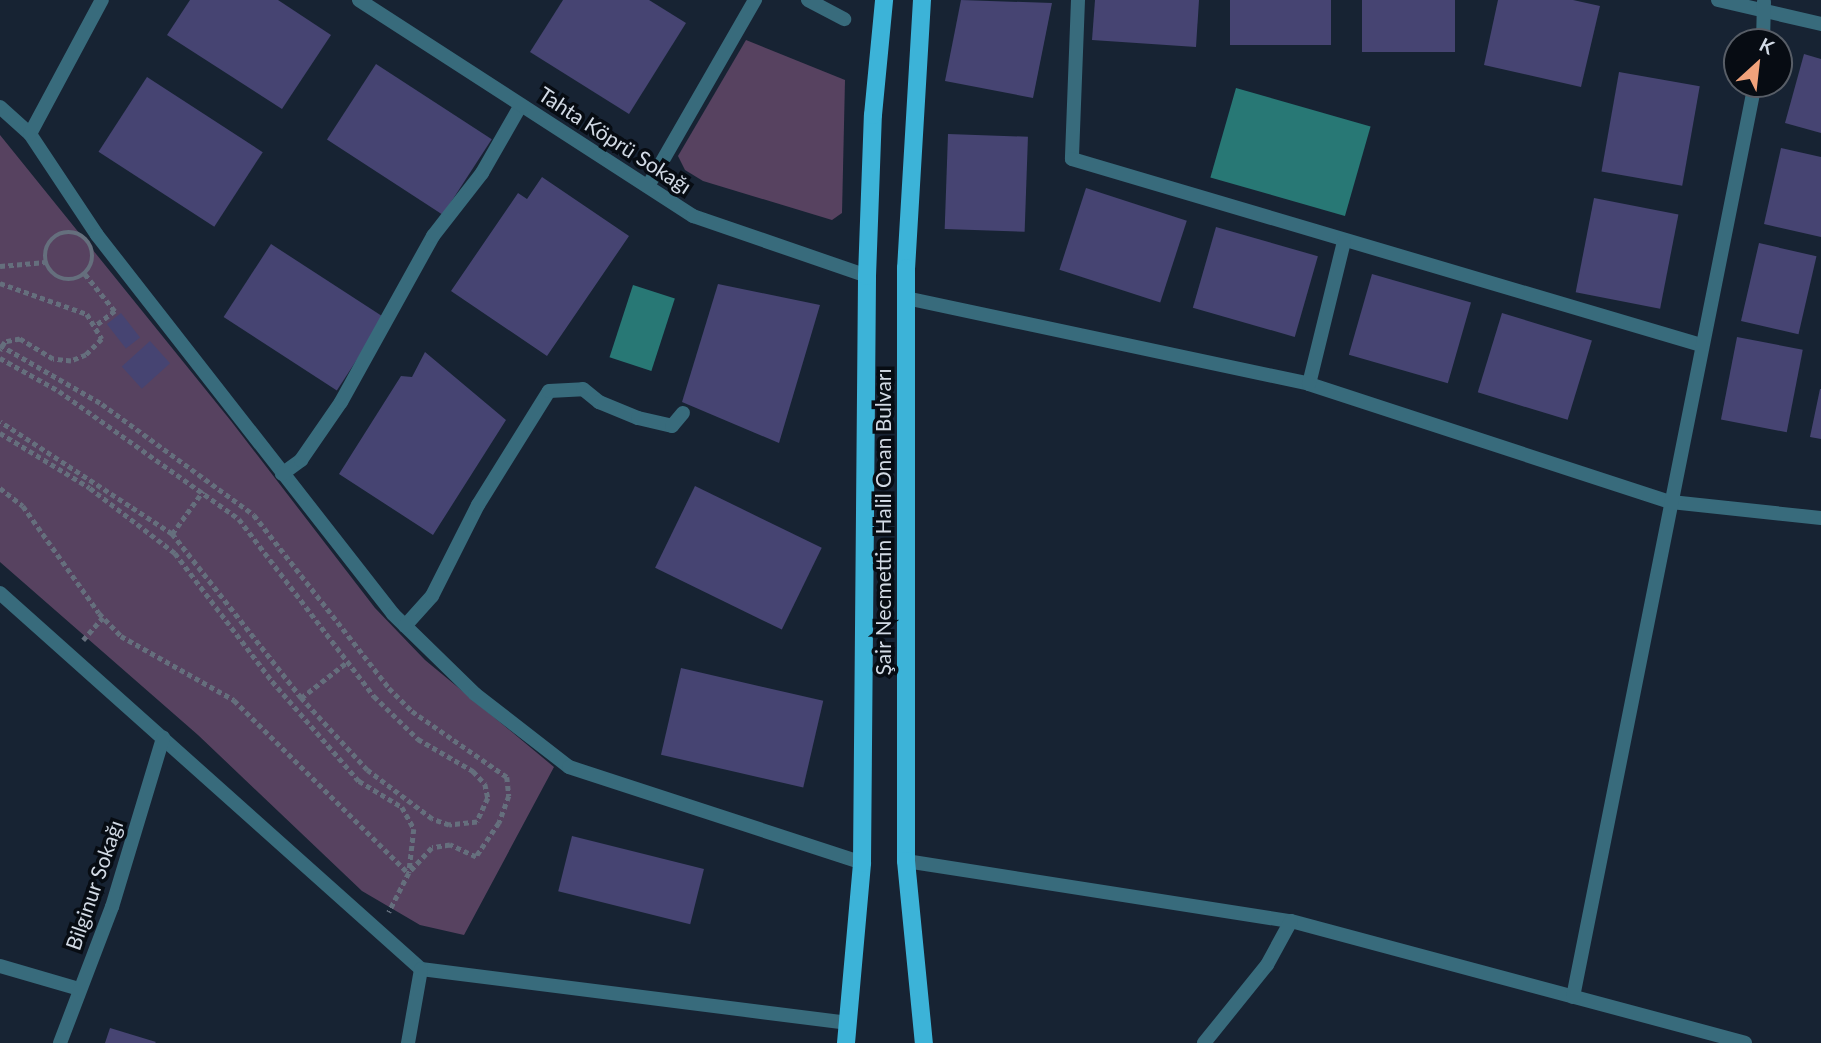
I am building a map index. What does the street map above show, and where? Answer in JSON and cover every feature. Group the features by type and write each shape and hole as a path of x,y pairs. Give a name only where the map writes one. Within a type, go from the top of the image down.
{"main road":[{"name":"Şair Necmettin Halil Onan Bulvarı","path":"846,1043 862,863 867,276 873,115 884,0"},
{"name":"Şair Necmettin Halil Onan Bulvarı","path":"922,0 906,298 905,861 924,1043"}],"street":[{"path":"30,134 102,0"},
{"name":"Tahta Köprü Sokağı","path":"359,0 693,216 867,276"},
{"path":"648,186 755,0"},
{"path":"808,0 844,19"},
{"path":"1078,0 1072,159 1344,242 1701,345"},
{"path":"1718,0 1765,4 1821,24"},
{"path":"1764,28 1765,4"},
{"path":"1573,997 1752,98"},
{"path":"282,474 300,460 341,401 433,236 482,173 522,105"},
{"path":"0,107 30,134 97,235 282,474 405,625 475,694 569,767 862,863"},
{"path":"1309,384 1344,242"},
{"path":"906,298 1309,384 1671,502 1821,518"},
{"path":"405,625 432,596 478,505 549,391 583,389 599,402 638,418 673,426 682,413"},
{"path":"0,593 421,969 849,1023"},
{"name":"Bilginur Sokağı","path":"60,1043 111,907 163,738"},
{"path":"905,861 1291,921 1745,1043"},
{"path":"1203,1043 1267,965 1291,921"},
{"path":"0,966 79,989"},
{"path":"408,1043 421,969"}],"path":[{"path":"74,232 92,248 92,264 85,274 61,278 46,262 51,239 74,232"},
{"path":"0,266 46,262"},
{"path":"85,274 116,311 96,326"},
{"path":"0,283 87,314 102,339 86,355 71,361 53,359 20,339 1,348"},
{"path":"1,348 102,404 254,515 389,688 412,711 507,777 509,796 499,823 476,857 450,845 432,848 409,873 380,932"},
{"path":"0,358 58,391 203,491 253,536 347,662 396,719 485,784 488,798 477,822 449,825 432,819 367,770 301,698 172,534 0,422"},
{"path":"0,433 90,488 175,553 272,681 359,781 402,807 414,829 409,873"},
{"path":"0,488 23,506 99,613 121,636 202,678 234,700 409,873"},
{"path":"172,534 203,491"},
{"path":"301,698 347,662"}],"shaded area":[{"path":"746,40 845,80 842,213 832,220 703,181 685,170 678,156"},
{"path":"1236,88 1371,127 1345,216 1210,177"},
{"path":"0,135 231,421 375,608 425,660 554,767 464,935 420,925 362,891 198,735 0,562"},
{"path":"633,285 675,299 651,371 610,357"}],"building":[{"path":"190,0 278,0 331,35 282,109 167,35"},
{"path":"563,0 649,0 686,23 629,114 530,52"},
{"path":"961,0 1052,3 1033,98 945,81"},
{"path":"1095,0 1199,0 1196,47 1092,40"},
{"path":"1230,0 1331,0 1331,45 1230,45"},
{"path":"1362,0 1455,0 1455,52 1362,52"},
{"path":"1498,0 1573,0 1600,6 1581,87 1484,65"},
{"path":"1804,54 1821,59 1821,133 1785,123"},
{"path":"376,64 492,139 443,215 327,139"},
{"path":"1619,72 1700,86 1682,186 1601,171"},
{"path":"147,77 263,152 214,227 99,152"},
{"path":"948,134 1028,137 1025,232 945,229"},
{"path":"1781,148 1821,157 1821,237 1764,224"},
{"path":"542,177 629,236 547,356 451,291 518,193 527,199"},
{"path":"1086,188 1187,221 1160,303 1059,270"},
{"path":"1594,198 1678,214 1660,309 1576,292"},
{"path":"1216,227 1318,256 1295,337 1193,308"},
{"path":"1759,243 1816,256 1798,334 1741,321"},
{"path":"271,244 384,318 337,390 224,317"},
{"path":"1372,274 1471,302 1448,383 1349,355"},
{"path":"718,284 820,305 779,443 682,402"},
{"path":"121,313 140,337 126,349 107,324"},
{"path":"1502,313 1592,340 1568,420 1478,392"},
{"path":"1737,337 1803,350 1787,432 1721,419"},
{"path":"150,341 170,363 142,389 122,366"},
{"path":"425,352 506,420 433,535 339,474 401,376 412,377"},
{"path":"1821,389 1821,439 1810,437"},
{"path":"695,486 822,548 782,630 655,568"},
{"path":"681,668 823,701 803,788 661,755"},
{"path":"572,836 704,869 690,924 558,891"},
{"path":"110,1028 156,1042 105,1043"}]}
